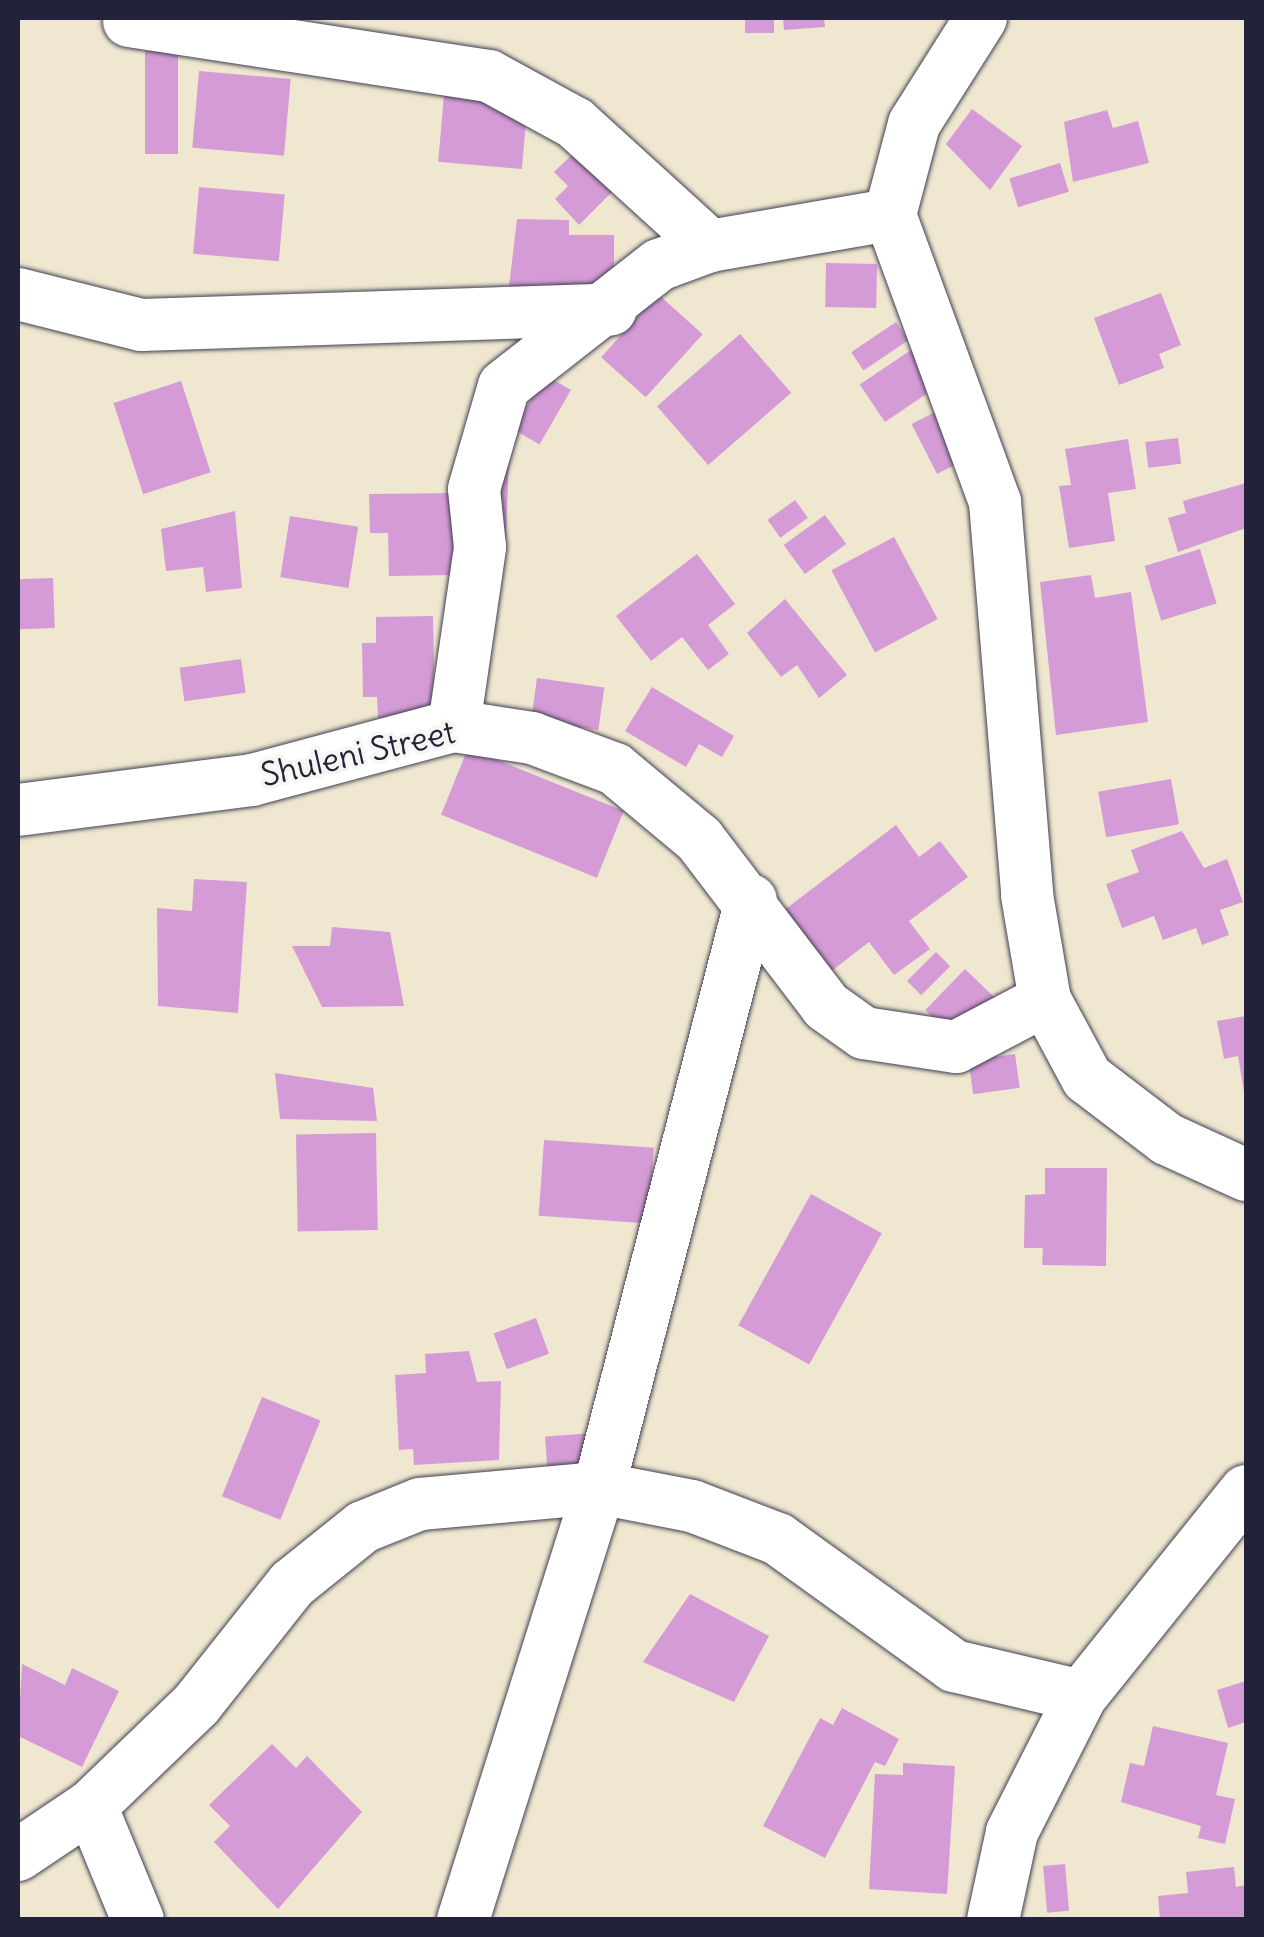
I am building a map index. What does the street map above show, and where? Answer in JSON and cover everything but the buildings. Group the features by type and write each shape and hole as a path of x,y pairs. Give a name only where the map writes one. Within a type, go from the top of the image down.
{"street":[{"path":"981,18 914,124 890,216 995,502 1045,1000 1087,1078 1167,1138 1246,1175"},
{"path":"130,21 489,76 575,123 710,246"},
{"path":"454,726 480,547 474,490 504,386 613,309 660,265 710,246 890,216"},
{"path":"18,294 141,325 613,309"},
{"name":"Shuleni Street","path":"18,810 252,780 454,726 532,738 614,770 699,839 751,900 826,1006 864,1034 956,1047 1045,1000"},
{"path":"463,1920 599,1488 751,900"},
{"path":"18,1855 91,1806 196,1705 292,1584 362,1528 420,1504 599,1488 692,1506 778,1539 954,1666 1082,1696"},
{"path":"993,1920 1012,1832 1082,1696 1227,1532 1246,1492"},
{"path":"91,1806 138,1920"}]}
